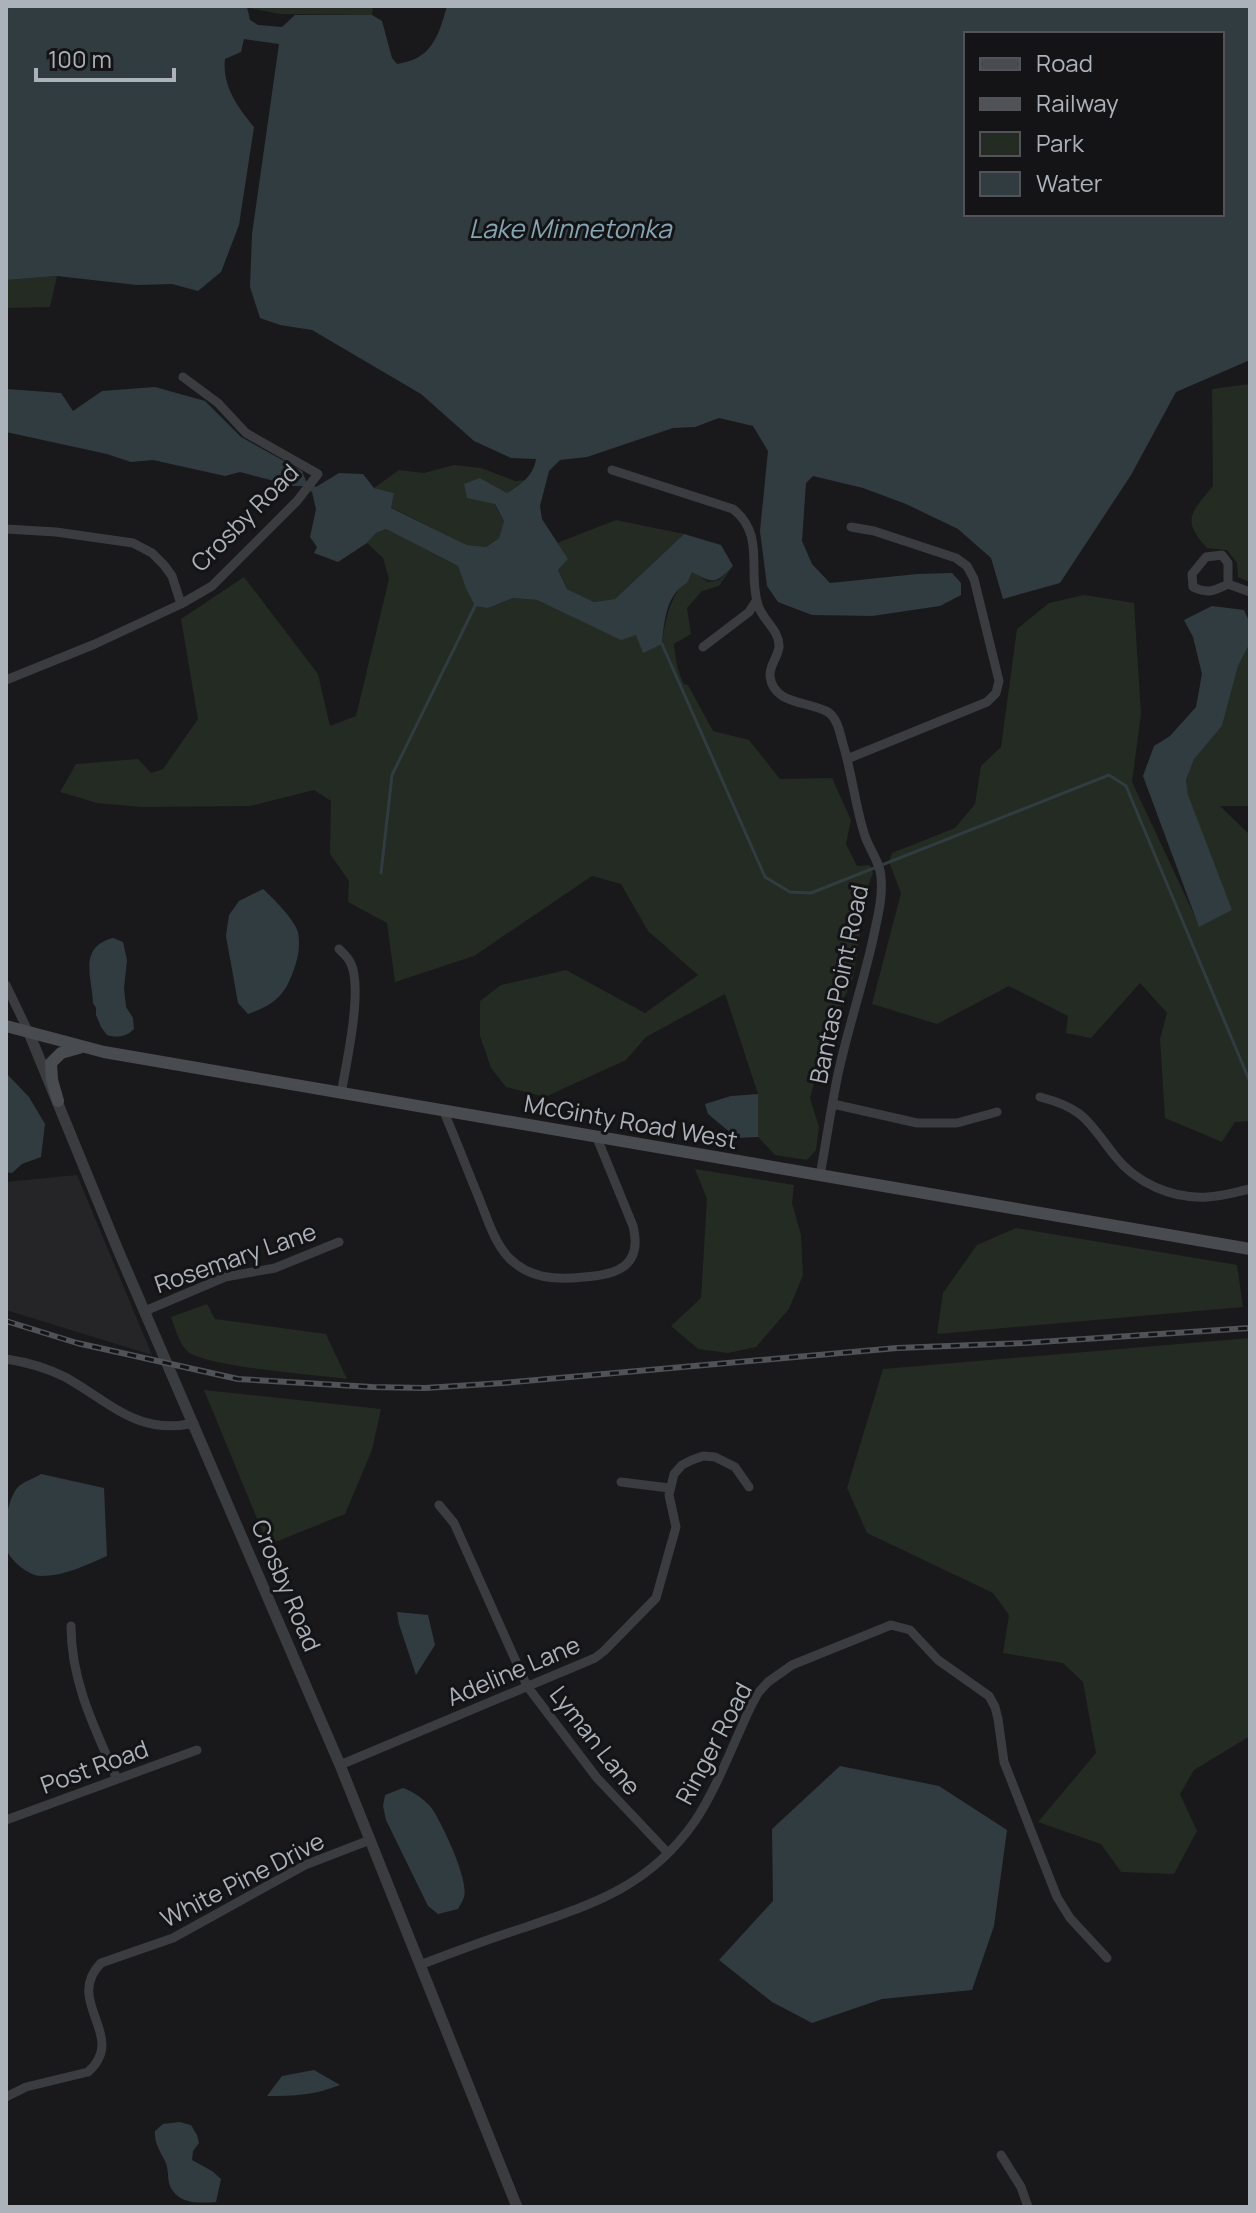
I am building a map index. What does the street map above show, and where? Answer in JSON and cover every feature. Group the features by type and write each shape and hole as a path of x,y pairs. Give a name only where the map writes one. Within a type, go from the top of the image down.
{"main road":[{"name":"McGinty Road West","path":"6,1026 85,1047 341,1094 1250,1249"},
{"path":"58,1101 51,1063 61,1053 85,1047"}],"street":[{"name":"Crosby Road","path":"6,680 95,644 212,586 318,474 246,433 218,403 183,377"},
{"name":"Bantas Point Road","path":"612,470 733,509 742,516 753,541 756,601 761,614 772,626 779,649 771,667 774,690 785,698 828,712 836,720 864,834 882,876 879,910 838,1074 820,1176"},
{"path":"847,759 987,702 996,693 999,681 980,600 967,566 942,553 874,531 851,527"},
{"path":"6,529 56,532 133,543 152,553 164,565 172,576 181,604"},
{"path":"1228,584 1228,563 1222,555 1206,557 1192,574 1193,587 1203,592 1228,584 1250,592"},
{"path":"703,647 749,612 756,601"},
{"path":"339,949 351,963 355,980 353,1021 341,1094"},
{"name":"Crosby Road","path":"6,985 340,1765 517,2207"},
{"path":"1040,1097 1058,1101 1084,1116 1114,1156 1147,1184 1176,1194 1208,1197 1250,1189"},
{"path":"833,1104 917,1123 957,1123 997,1112"},
{"path":"444,1112 502,1249 523,1270 551,1279 614,1273 631,1258 635,1248 633,1226 597,1138"},
{"name":"Rosemary Lane","path":"145,1311 225,1277 289,1263 339,1242"},
{"path":"6,1359 55,1372 147,1424 171,1426 194,1423"},
{"path":"621,1482 669,1488 674,1474 682,1465 703,1456 715,1457 735,1467 749,1487"},
{"name":"Adeline Lane","path":"340,1765 595,1658 656,1598 676,1527 669,1488"},
{"name":"Lyman Lane","path":"439,1505 454,1523 527,1686 597,1778 667,1852"},
{"name":"Ringer Road","path":"420,1965 584,1907 632,1882 654,1866 697,1818 751,1706 768,1682 792,1665 891,1625 910,1630 938,1660 989,1696 998,1719 1004,1762 1057,1897 1070,1918 1107,1958"},
{"path":"71,1626 78,1683 89,1717 117,1779"},
{"name":"Post Road","path":"6,1820 197,1750"},
{"name":"White Pine Drive","path":"6,2097 26,2087 88,2072 96,2065 103,2044 87,1989 89,1979 101,1963 173,1938 305,1865 370,1840"},
{"path":"1001,2155 1021,2187 1028,2207"}],"shaded area":[{"path":"77,1175 152,1355 6,1310 6,1182"}],"green space":[{"path":"239,6 373,6 372,15 280,14"},
{"path":"57,276 50,307 6,308 6,280"},
{"path":"1250,384 1250,582 1238,577 1237,563 1227,550 1207,548 1194,530 1192,516 1213,486 1212,389"},
{"path":"454,465 481,468 515,481 526,480 507,493 480,478 504,521 499,538 486,547 467,545 390,507 394,493 374,488 399,470 424,473"},
{"path":"616,520 684,534 615,599 594,602 567,589 558,570 568,559 557,543"},
{"path":"386,529 458,566 465,586 488,608 513,598 537,600 621,639 636,635 662,644 671,605 692,571 708,582 719,580 733,566 719,586 702,591 687,608 691,634 674,644 682,680 688,685 713,731 749,740 780,779 832,778 851,820 846,844 857,866 870,865 873,873 861,905 863,917 853,978 826,1039 810,1098 819,1127 816,1150 807,1160 775,1155 758,1137 758,1094 725,994 646,1037 626,1060 545,1097 506,1087 491,1068 480,1036 480,1001 501,985 566,970 645,1013 698,975 648,931 621,884 592,876 474,956 395,982 387,923 348,902 349,881 330,854 331,801 314,790 250,806 142,807 97,803 60,792 76,764 138,759 151,773 163,769 198,719 181,619 244,577 318,674 330,726 356,716 389,579 383,558 367,543 376,533"},
{"path":"1084,595 1134,603 1141,714 1132,782 1200,927 1186,780 1194,758 1222,726 1238,666 1250,643 1250,806 1220,806 1250,835 1250,1121 1235,1122 1222,1142 1165,1118 1160,1039 1167,1013 1140,983 1091,1038 1066,1033 1068,1016 1009,986 937,1024 872,1004 901,893 889,862 892,853 955,828 975,804 981,766 1001,747 1017,629 1049,603"},
{"path":"695,1169 794,1185 792,1203 801,1235 803,1275 789,1309 756,1347 728,1353 698,1349 671,1326 701,1298 707,1199"},
{"path":"1016,1228 1237,1265 1243,1307 937,1334 943,1293 977,1245"},
{"path":"207,1304 215,1319 326,1334 347,1379 238,1366 198,1357 187,1351 179,1340 171,1317"},
{"path":"1250,1338 1250,1736 1194,1770 1180,1794 1197,1831 1174,1874 1121,1872 1101,1844 1038,1822 1096,1753 1083,1682 1063,1663 1003,1653 1009,1615 993,1593 867,1533 847,1488 883,1369"},
{"path":"204,1390 381,1409 372,1450 345,1514 268,1545"}],"water":[{"name":"Lake Minnetonka","path":"6,6 239,6 247,7 250,20 258,25 282,27 295,15 372,15 382,21 392,58 397,64 426,52 436,37 447,6 1250,6 1250,360 1176,392 1131,475 1060,583 1003,599 991,558 958,529 863,488 813,476 806,483 802,541 812,564 830,583 952,573 961,583 961,595 940,606 872,616 812,615 778,602 767,586 760,531 768,451 753,426 719,418 695,427 673,428 587,457 560,460 549,471 540,506 542,519 568,559 558,570 567,589 594,602 615,599 684,534 721,545 733,566 714,580 692,572 687,583 670,602 662,644 643,653 636,635 621,640 537,600 513,598 488,608 475,606 458,566 386,529 338,562 314,553 317,547 310,537 316,509 312,492 303,486 240,472 225,476 153,460 131,462 6,432 6,389 61,393 73,411 102,391 155,387 205,401 241,437 302,471 306,481 316,487 339,473 363,474 374,488 394,493 391,508 467,545 486,547 499,538 504,521 495,504 467,498 464,484 480,478 507,493 529,475 536,459 511,458 474,441 421,394 312,330 260,318 250,287 252,234 279,44 244,39 241,52 225,59 229,87 254,127 239,225 221,272 198,291 172,284 137,285 57,276 6,280"},
{"path":"1212,606 1244,610 1250,623 1250,643 1238,666 1222,726 1194,759 1186,780 1188,795 1232,910 1199,927 1143,776 1154,746 1170,736 1196,707 1202,674 1193,637 1184,620"},
{"path":"263,889 296,927 298,952 285,990 274,1001 248,1014 238,1003 226,936 229,915 239,901"},
{"path":"113,938 123,942 127,960 124,988 126,1007 133,1018 134,1029 118,1037 107,1035 101,1027 93,1003 90,973 95,948"},
{"path":"6,1073 29,1097 45,1124 41,1157 22,1164 12,1173 6,1172"},
{"path":"758,1094 758,1137 737,1138 708,1114 705,1104 731,1096"},
{"path":"41,1474 104,1488 107,1556 50,1576 27,1571 13,1560 5,1545 6,1517 11,1499 19,1486"},
{"path":"397,1612 428,1615 435,1645 416,1675 399,1624"},
{"path":"840,1766 939,1786 1007,1830 994,1926 972,1990 882,1999 812,2023 772,2002 719,1960 773,1901 772,1829"},
{"path":"403,1788 420,1797 430,1807 449,1840 465,1889 458,1909 438,1914 428,1906 386,1820 383,1806 385,1795"},
{"path":"314,2070 340,2085 304,2094 267,2096 282,2076"},
{"path":"179,2122 191,2125 197,2135 199,2143 193,2151 192,2160 221,2179 216,2202 184,2200 170,2186 155,2131 163,2124"}],"waterway":[{"path":"381,873 392,775 475,606"},
{"path":"662,644 765,877 790,892 811,893 1109,775 1126,786 1250,1082"}],"railway":[{"path":"6,1321 77,1343 238,1379 425,1388 897,1348 1250,1328"}]}
